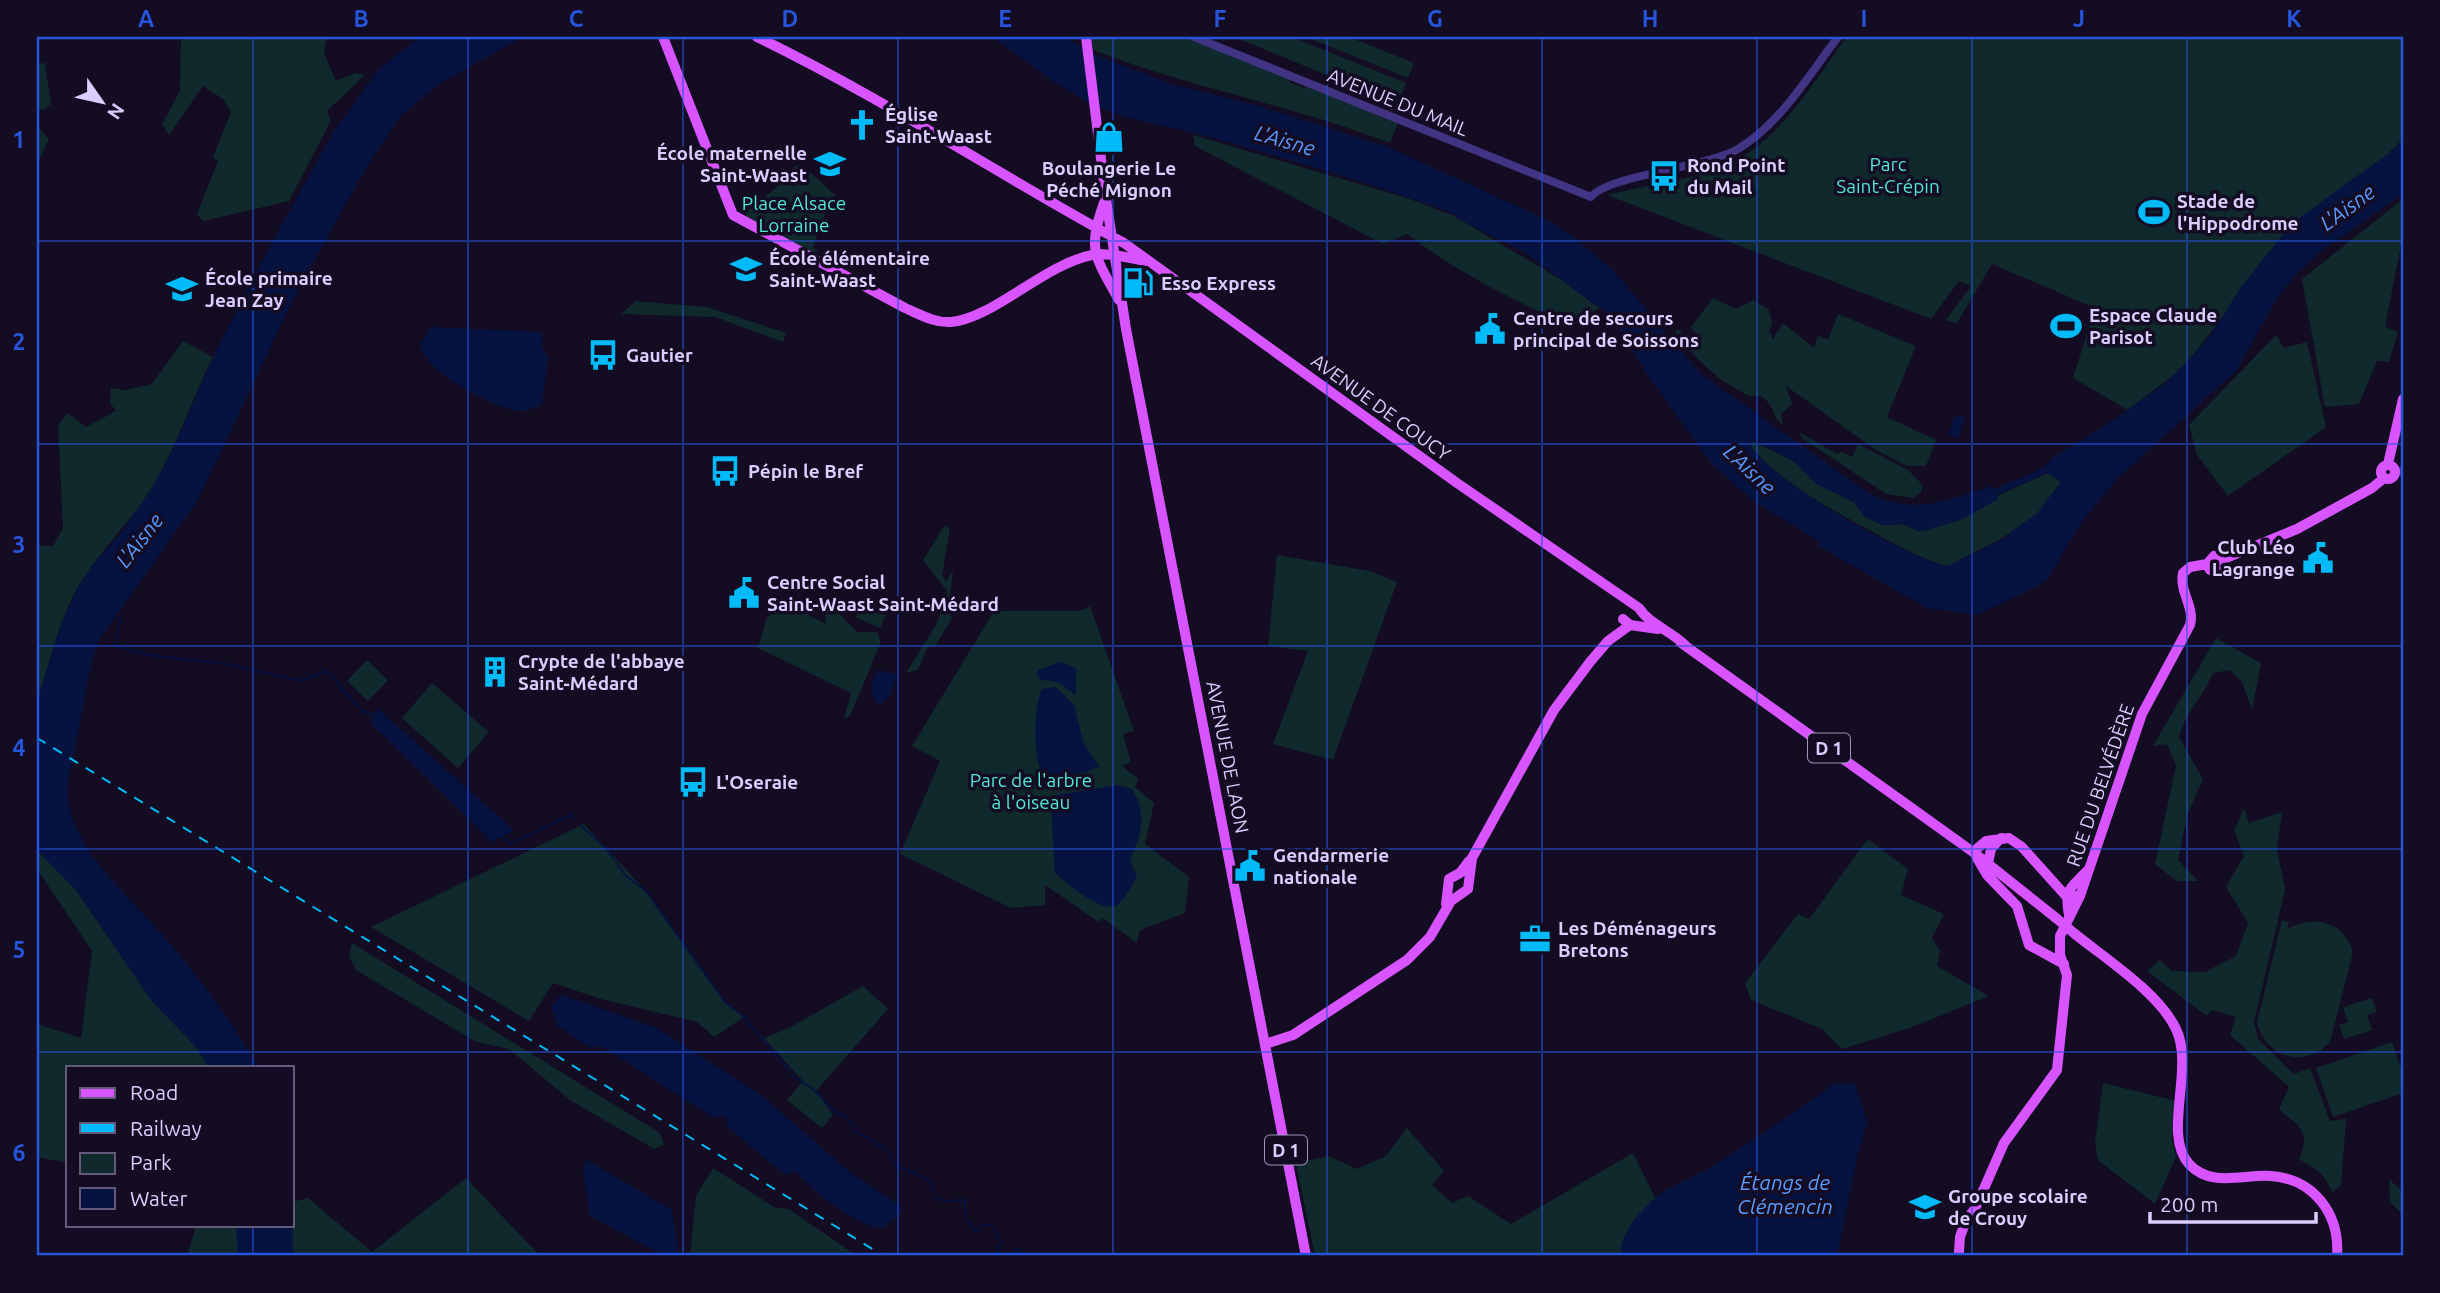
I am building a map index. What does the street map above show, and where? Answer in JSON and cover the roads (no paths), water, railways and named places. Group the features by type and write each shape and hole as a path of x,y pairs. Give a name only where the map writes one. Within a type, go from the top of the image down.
{"main road":[{"path":"663,37 733,215 931,319 951,322 972,316 1061,265 1096,254 1146,261"},
{"name":"AVENUE DE COUCY","path":"757,37 817,66 903,114 1082,223 1113,237 1685,645"},
{"path":"1086,37 1122,306"},
{"path":"1106,199 1094,228 1096,254 1122,306"},
{"path":"1118,271 1130,258"},
{"path":"1074,262 1087,264 1104,272"},
{"name":"AVENUE DE LAON","path":"1122,306 1306,1256"},
{"path":"2388,464 2399,471 2391,479 2384,478 2381,471 2388,464 2403,399"},
{"name":"RUE DU BELVÉDÈRE","path":"2059,947 2060,922 2069,915 2080,895 2142,714 2190,625 2191,611 2182,580 2190,567 2207,564 2214,556 2221,560 2297,529 2372,488 2384,478"},
{"name":"AVENUE DE COUCY","path":"1596,581 1615,599 1628,620"},
{"path":"1454,892 1468,889 1464,875 1472,858 1521,768 1539,742 1554,710 1574,681 1637,609"},
{"path":"1628,620 1637,609"},
{"path":"1628,620 1654,627 1685,645"},
{"name":"D 1","path":"1685,645 1988,863 2158,1003 2179,1035 2184,1062 2179,1143 2190,1166 2213,1178 2261,1175 2287,1179 2312,1191 2326,1205 2336,1228 2337,1256"},
{"path":"1988,863 1991,849 2001,838"},
{"path":"2064,964 2049,954 2038,953 2029,945 2017,906 1987,875 1973,852 1986,841 2001,838 2015,841 2066,896 2080,895"},
{"path":"2069,915 2066,896 2071,885 2090,869"},
{"path":"1265,1044 1293,1035 1395,967 1424,944 1454,892 1450,877 1464,875"},
{"path":"2050,880 2071,885 2080,895"},
{"path":"1959,1254 1962,1231 2004,1143 2057,1070 2067,975 2059,947 2049,954"}],"street":[{"name":"AVENUE DU MAIL","path":"1194,37 1591,197 1596,191 1619,183 1721,158 1758,136 1776,118 1838,37"}],"water":[{"name":"L'Aisne","path":"420,37 523,37 436,86 400,117 369,163 297,291 198,500 99,640 90,668 67,788 70,811 79,834 93,856 200,981 225,1014 257,1066 208,1066 196,1047 152,1001 76,890 37,850 37,702 60,627 78,587 121,533 154,485 174,447 213,357 271,244 335,129 379,69"},
{"name":"L'Aisne","path":"992,37 1064,37 1098,56 1171,84 1259,106 1388,147 1545,219 1567,232 1612,269 1701,374 1870,494 1903,504 1931,503 1992,486 1995,489 2043,468 2055,456 2108,424 2167,382 2209,338 2241,287 2291,224 2393,150 2403,139 2403,194 2324,249 2296,274 2278,297 2236,371 2116,480 2082,521 2047,580 1977,615 1927,608 1818,546 1818,541 1751,499 1712,464 1648,376 1622,333 1600,308 1525,253 1457,218 1457,215 1396,194 1210,137 1132,119 1102,109 1064,88","holes":["1756,441 1793,461 1817,484 1854,502 1865,517 1883,525 1903,524 1918,531 1963,519 1998,499 1997,495 2047,473 2061,482 2038,512 2008,534 2009,536 1947,566 1900,548 1840,516 1784,478 1749,444"]},
{"path":"432,327 542,332 542,348 548,357 542,404 524,411 510,409 481,398 449,379 436,369 422,350 423,340"},
{"path":"1955,415 1965,418 1958,439 1948,435"},
{"path":"1061,662 1076,668 1076,695 1058,682 1041,680 1037,675 1038,670"},
{"path":"878,670 897,675 889,697 880,705 872,694"},
{"path":"1056,687 1074,705 1084,744 1099,766 1087,772 1046,779 1041,772 1036,749 1037,709 1042,689"},
{"path":"378,709 514,830 492,842 370,722"},
{"path":"1117,785 1132,789 1140,807 1141,824 1130,859 1137,878 1123,900 1110,907 1084,896 1055,873 1051,805 1057,795"},
{"path":"562,995 657,1028 762,1096 851,1173 901,1206 901,1213 882,1229 846,1214 795,1171 785,1175 726,1126 727,1118 721,1115 714,1118 601,1046 591,1048 558,1026 551,1005"},
{"name":"Étangs de Clémencin","path":"1835,1083 1855,1084 1867,1122 1837,1256 1621,1256 1626,1232 1655,1198 1711,1167"},
{"path":"587,1160 672,1210 679,1256 665,1256 590,1216 583,1169"},
{"path":"236,1226 293,1226 293,1256 238,1256"}],"waterway":[{"path":"118,618 121,620 114,646 149,655 233,665 300,681 328,671 362,712 368,712 375,718"},
{"path":"502,836 510,844 570,815 574,819"},
{"path":"581,826 606,848 626,876 646,891 725,1002 744,1017 795,1077 812,1088 834,1111 847,1118 858,1133 886,1149 895,1165 926,1178 932,1184 934,1197 945,1201 965,1200 965,1219 976,1231 984,1224 992,1226 1002,1243 997,1248 1002,1256"},
{"path":"1010,1256 1016,1247 1024,1256"}],"railway":[{"path":"37,738 884,1256"}],"place":[{"name":"Église Saint-Waast","path":"862,125"},
{"name":"Boulangerie Le Péché Mignon","path":"1109,137"},
{"name":"École maternelle Saint-Waast","path":"830,164"},
{"name":"Rond Point du Mail","path":"1664,176"},
{"name":"Stade de l'Hippodrome","path":"2154,212"},
{"name":"École élémentaire Saint-Waast","path":"746,269"},
{"name":"Esso Express","path":"1138,283"},
{"name":"École primaire Jean Zay","path":"182,289"},
{"name":"Espace Claude Parisot","path":"2066,326"},
{"name":"Centre de secours principal de Soissons","path":"1490,329"},
{"name":"Gautier","path":"603,355"},
{"name":"Pépin le Bref","path":"725,471"},
{"name":"Club Léo Lagrange","path":"2318,558"},
{"name":"Centre Social Saint-Waast Saint-Médard","path":"744,593"},
{"name":"Crypte de l'abbaye Saint-Médard","path":"495,672"},
{"name":"L'Oseraie","path":"693,782"},
{"name":"Gendarmerie nationale","path":"1250,866"},
{"name":"Les Déménageurs Bretons","path":"1535,939"},
{"name":"Groupe scolaire de Crouy","path":"1925,1207"}],"park label":[{"name":"Parc Saint-Crépin","path":"1888,175"},
{"name":"Place Alsace Lorraine","path":"794,214"},
{"name":"Parc de l'arbre à l'oiseau","path":"1031,791"}]}
